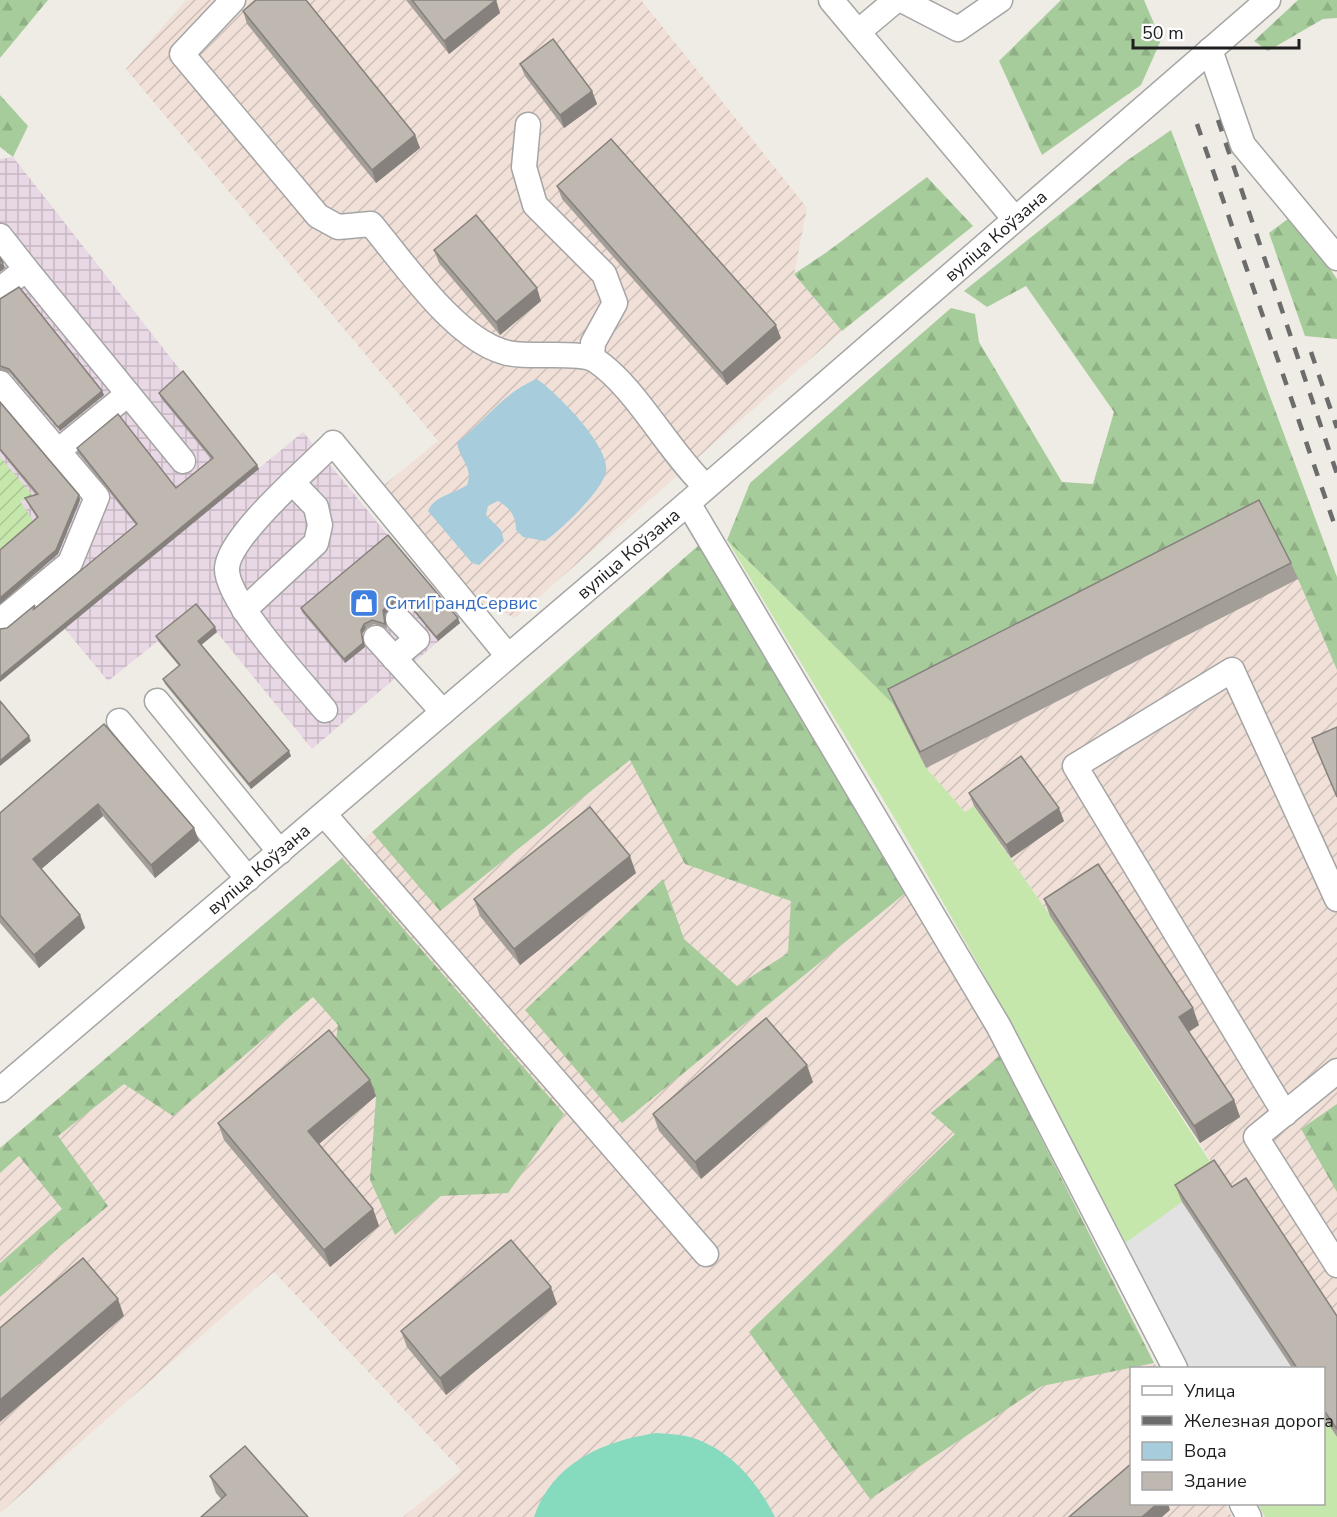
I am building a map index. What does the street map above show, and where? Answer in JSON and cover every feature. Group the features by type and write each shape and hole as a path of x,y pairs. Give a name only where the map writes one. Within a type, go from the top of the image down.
{"street":[{"path":"233,0 182,54 318,216 338,226 371,224 454,322 476,340 505,353 592,358 614,374 686,468 706,487"},
{"path":"831,0 1014,218"},
{"path":"858,32 896,0"},
{"path":"902,0 958,29 1000,0"},
{"name":"вуліца Коўзана","path":"0,1090 688,503 1260,4"},
{"path":"1210,50 1243,145 1337,258"},
{"path":"528,125 524,167 535,205 604,274 615,303 593,343 592,358"},
{"path":"0,236 183,461"},
{"path":"0,290 27,268"},
{"path":"0,383 97,497 70,563 0,621"},
{"path":"58,451 128,393"},
{"path":"325,710 244,610 227,568 246,530 333,443 508,656"},
{"path":"244,610 316,543 320,525 316,507 293,483"},
{"path":"688,503 999,1027 1174,1367"},
{"path":"394,658 417,639 398,619"},
{"path":"376,638 443,712"},
{"path":"1285,1114 1075,766 1232,670 1337,899"},
{"path":"157,701 279,852"},
{"path":"119,721 248,879"},
{"path":"324,814 706,1254"},
{"path":"1337,1071 1256,1137 1337,1265"}],"shaded area":[{"path":"186,0 641,0 807,208 794,274 842,331 515,618 474,599 383,486 438,441 126,69"},
{"path":"13,157 258,469 303,432 460,623 312,749 198,609 108,681 65,629 0,682 0,159"},
{"path":"1266,517 1298,579 1337,670 1337,1437 1325,1419 1325,1367 1291,1367 1182,1202 1220,1177 1200,1143 1058,927 974,806 965,813 926,768 894,705"},
{"path":"699,545 908,891 1000,1056 1156,1367 1130,1367 1130,1505 1226,1505 1232,1517 403,1517 461,1470 274,1272 0,1513 0,1148 354,848"},
{"path":"1182,1202 1291,1367 1174,1367 1116,1250"}],"green space":[{"path":"0,0 48,0 0,58"},
{"path":"1061,0 1144,0 1161,40 1141,85 1042,155 999,61"},
{"path":"1298,0 1337,0 1337,18 1323,19 1268,51 1254,41"},
{"path":"0,95 28,126 13,157 0,147"},
{"path":"1171,130 1337,577 1337,670 1298,579 1265,517 894,705 727,540 750,483 951,308 975,314 979,342 1062,482 1093,484 1114,412 1026,286 987,307 964,291 1125,162"},
{"path":"927,177 973,226 842,331 794,274"},
{"path":"1293,215 1337,279 1337,339 1305,336 1269,233"},
{"path":"0,457 34,497 20,501 34,522 0,551"},
{"path":"727,540 894,705 926,768 965,812 974,806 1058,927 1220,1177 1126,1243 982,971 901,829"},
{"path":"699,545 908,891 622,1123 525,1010 663,879 684,939 737,986 788,953 791,901 685,864 630,760 440,911 372,832"},
{"path":"342,858 564,1114 508,1193 441,1196 395,1235 370,1180 376,1097 335,1047 338,1025 313,997 173,1116 124,1084 58,1136 108,1206 0,1297 0,1263 62,1209 19,1156 0,1173 0,1148"},
{"path":"1000,1056 1154,1363 1042,1386 870,1499 749,1332 955,1134 931,1113"},
{"path":"1337,1104 1337,1192 1301,1129"},
{"path":"1325,1419 1337,1437 1337,1517 1265,1517 1259,1505 1325,1505"},
{"path":"656,1433 689,1437 720,1451 742,1469 760,1492 775,1517 534,1517 542,1498 553,1482 582,1458 617,1442"}],"water":[{"path":"537,379 568,408 591,435 605,461 606,472 589,499 545,541 523,537 516,530 512,513 498,501 488,506 486,515 501,530 504,541 479,565 472,563 428,511 435,501 467,485 469,473 457,442 515,391"}],"building":[{"path":"256,0 306,0 415,135 372,170 243,11"},
{"path":"412,0 496,0 444,41"},
{"path":"553,39 592,91 560,115 520,64"},
{"path":"611,139 776,325 722,373 557,186"},
{"path":"476,215 537,288 496,322 434,250"},
{"path":"19,287 102,391 58,427 9,369 0,366 0,299"},
{"path":"183,371 257,465 0,677 0,629 7,628 35,605 33,610 137,524 77,448 118,414 176,488 213,458 159,393"},
{"path":"0,402 79,495 56,550 0,598 0,550 38,517 25,498 38,494 0,449"},
{"path":"1259,500 1291,563 920,752 888,689"},
{"path":"388,535 458,618 436,637 409,604 393,601 383,610 385,624 372,620 364,624 361,630 363,643 344,659 301,608"},
{"path":"196,604 215,627 198,641 289,751 249,784 163,679 180,665 156,636"},
{"path":"0,701 29,736 0,761"},
{"path":"104,724 194,828 151,865 98,804 33,859 80,915 34,955 0,915 0,813"},
{"path":"1337,727 1337,797 1312,738"},
{"path":"1021,756 1059,808 1006,845 969,793"},
{"path":"590,807 630,856 514,949 474,899"},
{"path":"1098,864 1193,1008 1179,1017 1234,1100 1194,1126 1044,899"},
{"path":"766,1018 807,1065 695,1162 653,1114"},
{"path":"329,1030 370,1080 308,1131 373,1209 324,1250 218,1123"},
{"path":"1214,1160 1232,1187 1246,1178 1337,1316 1337,1429 1325,1412 1325,1367 1296,1367 1175,1185"},
{"path":"511,1240 551,1287 440,1378 401,1331"},
{"path":"83,1258 118,1299 0,1400 0,1328"},
{"path":"245,1446 308,1517 201,1517 226,1495 210,1476"},
{"path":"1130,1465 1130,1505 1156,1505 1142,1517 1069,1517"}],"railway":[{"path":"1218,120 1337,474"},
{"path":"1197,124 1337,532"},
{"path":"1311,352 1337,428"}],"place":[{"name":"СитиГрандСервис","path":"364,603"}]}
